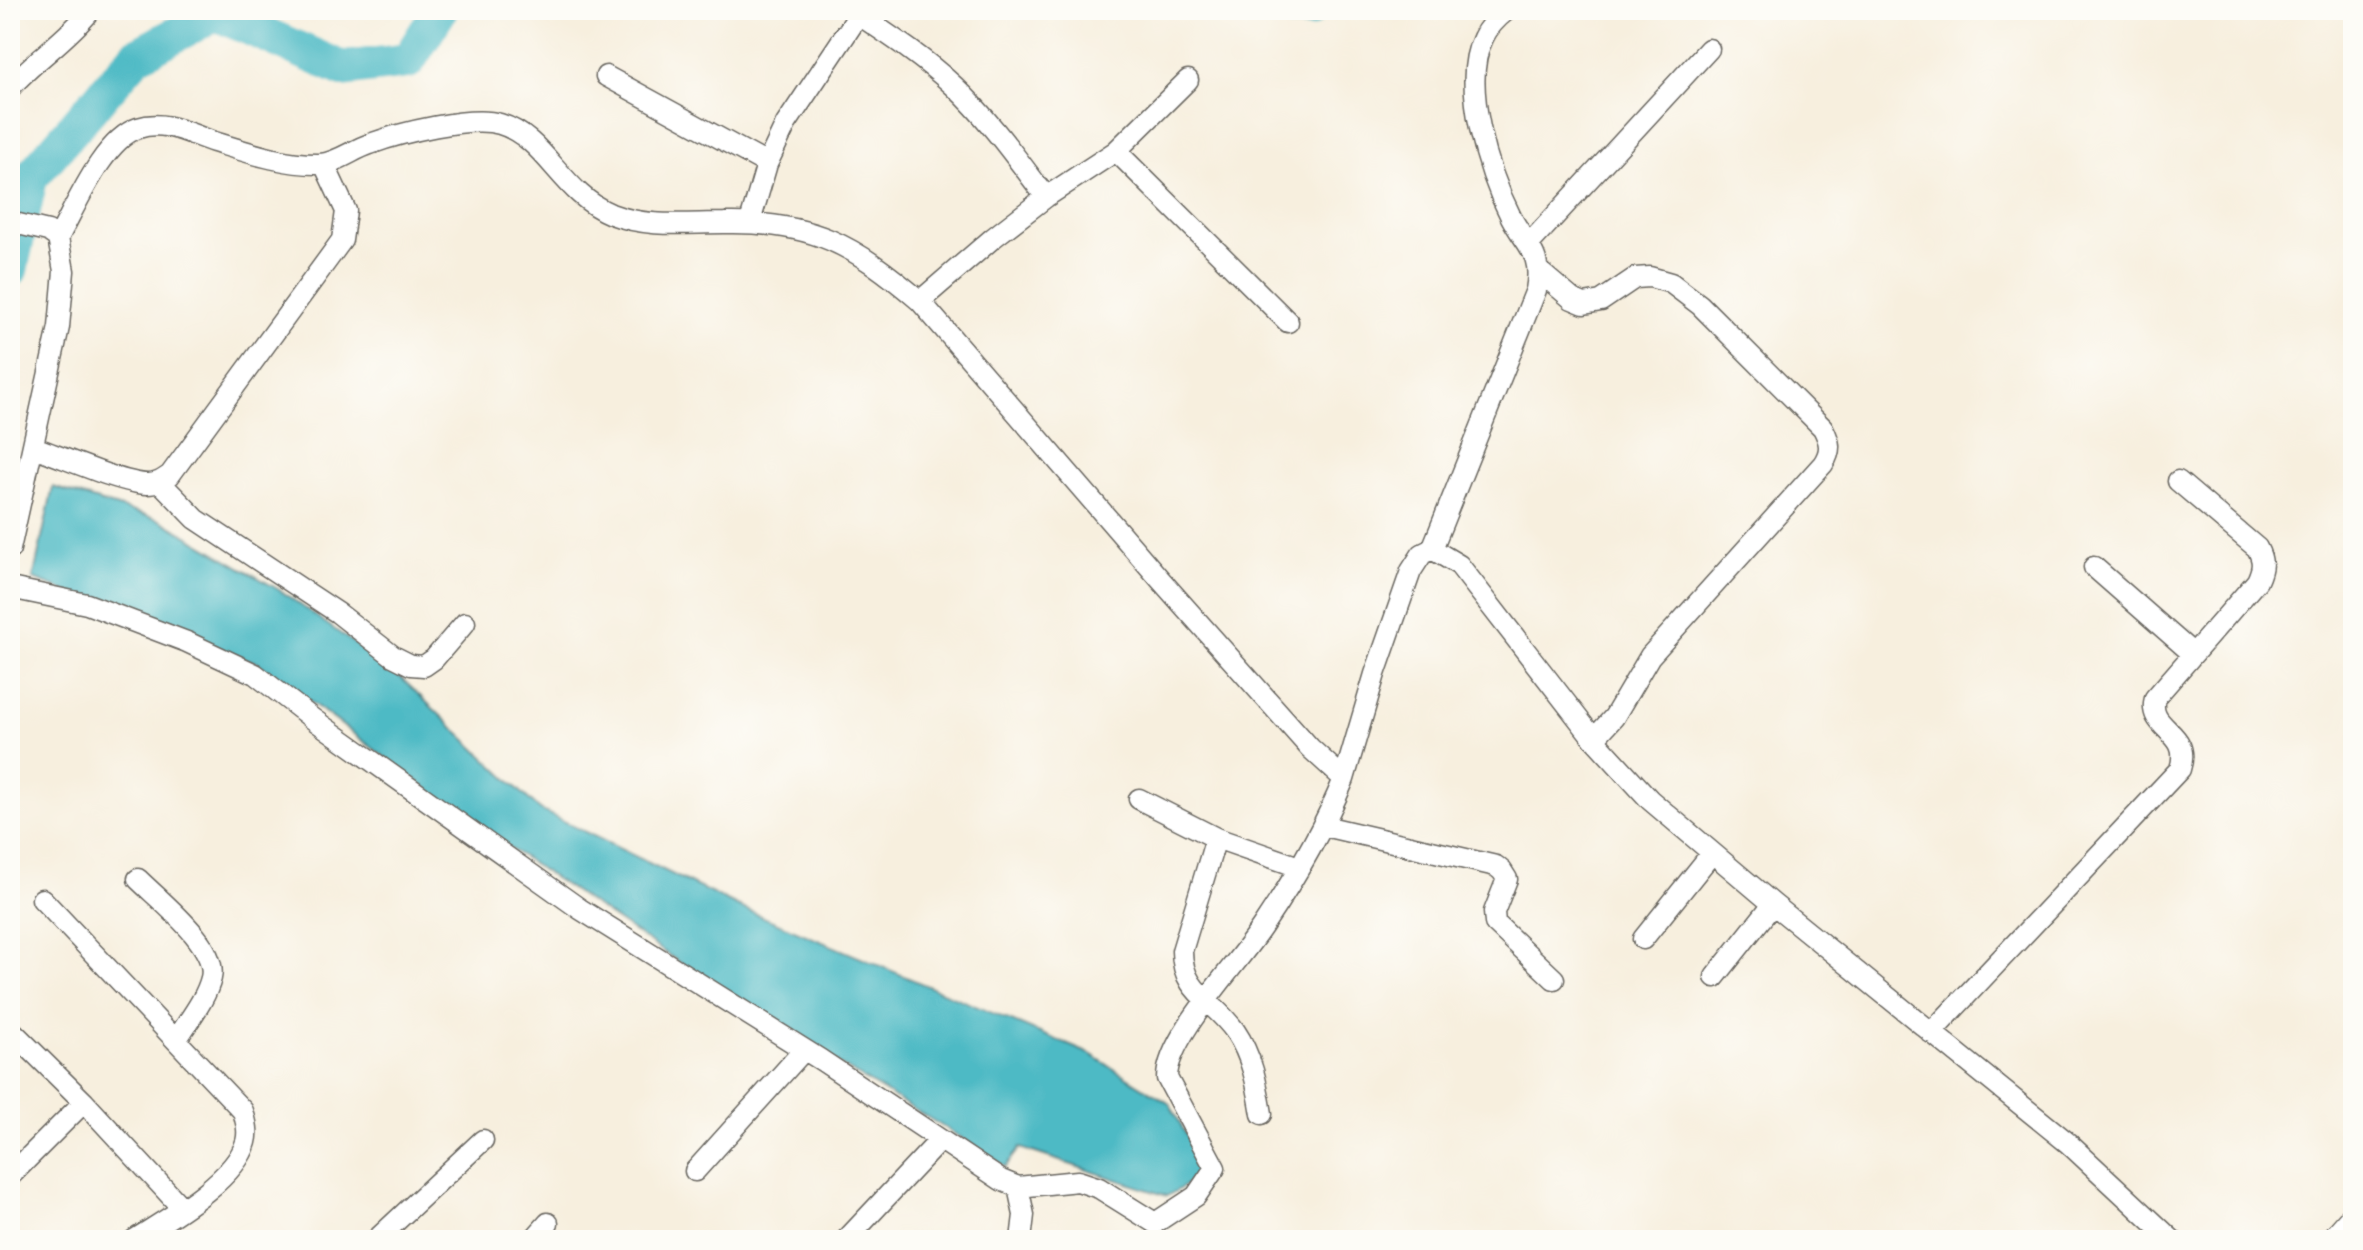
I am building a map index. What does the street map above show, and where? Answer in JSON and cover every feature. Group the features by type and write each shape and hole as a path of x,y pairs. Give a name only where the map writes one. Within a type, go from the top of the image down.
{"street":[{"path":"14,76 56,48 91,10"},
{"path":"10,588 87,604 187,642 255,674 313,719 580,909 804,1050 1001,1180 1018,1187 1078,1181 1099,1188 1155,1223 1196,1196 1215,1168 1167,1078 1167,1065 1207,1000 1263,927 1324,826 1344,779 1375,674 1411,571 1422,554 1432,549 1536,290 1539,271 1530,243 1513,220 1491,173 1477,111 1475,68 1482,38 1507,10"},
{"path":"750,222 767,164 786,124 860,12 918,55 955,88 995,131 1046,197"},
{"path":"1530,243 1709,49"},
{"path":"606,76 767,164"},
{"path":"920,301 1046,197 1116,151 1188,80"},
{"path":"53,235 105,155 118,139 139,127 170,125 214,142 293,163 324,164 371,143 473,120 499,124 526,136 565,182 588,202 609,213 643,224 750,222 812,232 851,248 920,301 1159,578 1310,748 1344,779"},
{"path":"1116,151 1288,322"},
{"path":"31,456 130,481 160,482 179,463 342,240 346,211 324,164"},
{"path":"10,222 53,235"},
{"path":"10,549 59,327 64,271 53,235"},
{"path":"1539,271 1572,299 1584,304 1601,301 1635,278 1650,277 1671,283 1700,305 1801,405 1823,428 1830,442 1829,454 1823,464 1650,656 1614,717 1594,739"},
{"path":"1931,1033 2180,769 2184,757 2182,746 2156,717 2152,708 2155,698 2257,581 2262,569 2262,557 2257,548 2178,481"},
{"path":"160,482 196,519 338,613 393,656 411,665 424,666 434,659 465,623"},
{"path":"1432,549 1459,565 1594,739 1650,800 2068,1143 2172,1240"},
{"path":"2094,567 2192,653"},
{"path":"1139,799 1216,838 1299,867"},
{"path":"1324,826 1496,866 1507,879 1494,912 1495,923 1554,979"},
{"path":"1216,838 1182,951 1182,968 1188,982 1233,1029 1245,1048 1256,1078 1262,1114"},
{"path":"1643,939 1712,853"},
{"path":"138,879 203,944 210,958 212,976 177,1039"},
{"path":"42,899 243,1111 248,1130 245,1146 225,1175 134,1240"},
{"path":"1715,977 1773,904"},
{"path":"10,1029 84,1102 182,1208"},
{"path":"695,1171 804,1050"},
{"path":"10,1176 84,1102"},
{"path":"376,1240 483,1140"},
{"path":"846,1240 940,1140"},
{"path":"1018,1187 1024,1215 1021,1240"},
{"path":"2330,1240 2351,1221"},
{"path":"533,1240 548,1223"}],"water":[{"path":"53,487 160,520 281,591 398,675 540,810 737,906 1090,1054 1170,1104 1206,1173 1167,1196 1020,1148 1005,1167 767,1021 487,833 258,663 33,579"}],"waterway":[{"path":"10,270 30,178 136,56 216,13 343,69 408,61 440,10"},
{"path":"1293,10 1308,10"}]}
